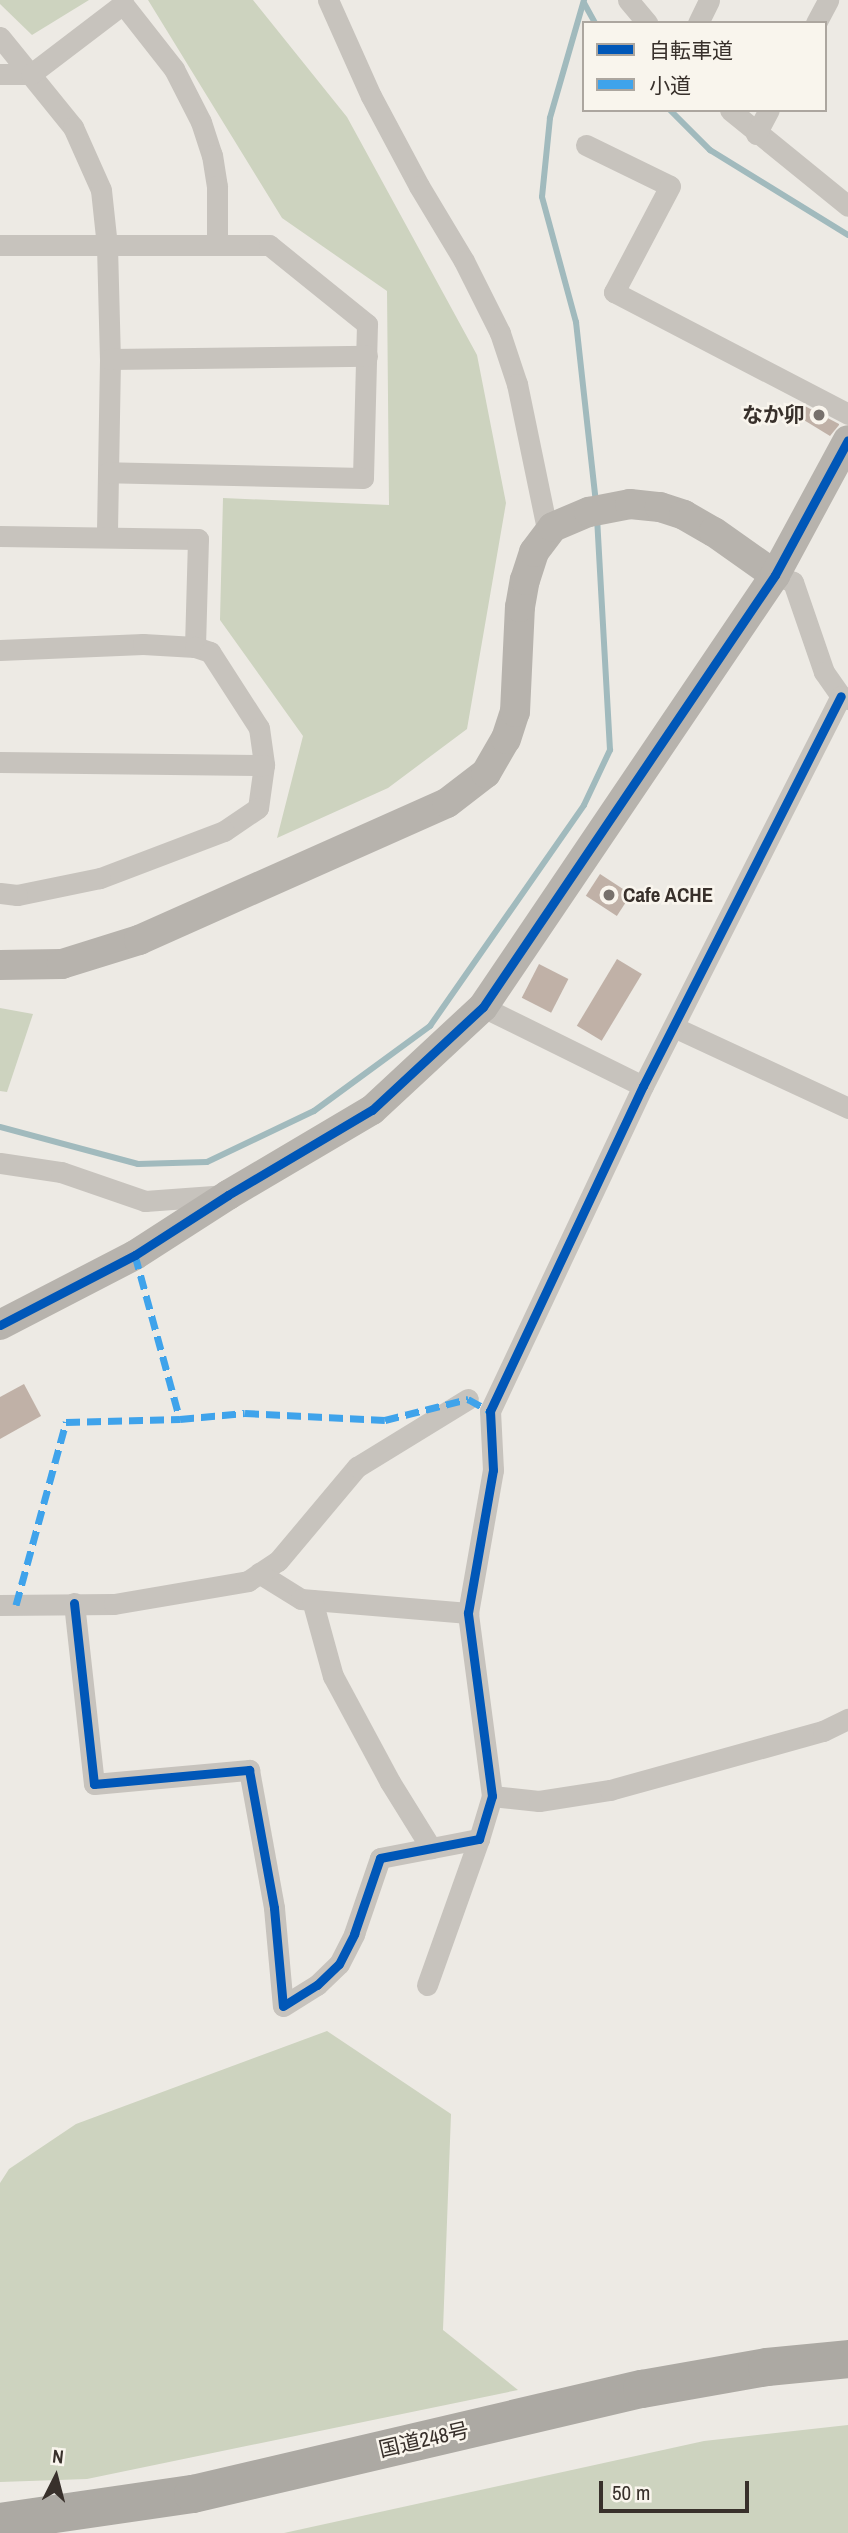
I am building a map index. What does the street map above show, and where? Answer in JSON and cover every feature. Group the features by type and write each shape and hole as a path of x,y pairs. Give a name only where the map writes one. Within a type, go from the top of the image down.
{"highway":[{"name":"国道248号","path":"0,2522 193,2494 642,2389 767,2367 848,2359"},
{"name":"国道248号","path":"0,2532 106,2521 193,2507 594,2411 747,2385 848,2372"}],"street":[{"path":"328,0 371,96 419,186 464,261 500,333 517,384 550,531"},
{"path":"628,0 645,21"},
{"path":"699,21 709,0"},
{"path":"817,21 828,0"},
{"path":"0,74 31,74 123,4 174,69 201,122 212,155 217,186 217,245"},
{"path":"0,37 73,128 101,190 107,246 110,359 107,537"},
{"path":"732,112 848,206"},
{"path":"756,134 768,112"},
{"path":"586,145 670,186 614,292 848,414"},
{"path":"0,245 269,245 367,324 363,478 108,472"},
{"path":"110,359 367,356"},
{"path":"0,1325 135,1255 228,1195 372,1110 484,1007 775,575 848,440"},
{"path":"0,965 62,964 139,940 447,803 486,773 506,739 515,712 520,607 534,552 550,531 589,512 630,504 660,507 684,515 714,532 775,575 793,582 824,672 844,698 676,1028 643,1086 490,1411 493,1470 468,1613 492,1796 480,1839 427,1985"},
{"path":"0,536 198,539 195,647"},
{"path":"0,650 143,644 195,647 210,652 259,727 264,765 258,808 224,831 100,878 27,893 0,893"},
{"path":"0,762 264,765"},
{"path":"484,1007 643,1086"},
{"path":"676,1028 848,1108"},
{"path":"0,1163 61,1172 145,1201 228,1195"},
{"path":"0,1605 114,1605 248,1581 278,1561 357,1467 468,1399"},
{"path":"259,1573 301,1599 468,1613"},
{"path":"312,1600 333,1676 390,1782 430,1848"},
{"path":"74,1603 94,1784 249,1770 274,1908 283,2006 317,1985 339,1964 354,1934 380,1858 480,1839"},
{"path":"492,1796 539,1801 610,1790 823,1731 848,1719"}],"green space":[{"path":"0,0 89,0 32,35 0,4"},
{"path":"148,0 253,0 347,117 477,355 506,503 467,729 388,788 277,838 303,736 220,620 223,498 389,505 387,291 282,218"},
{"path":"0,1008 33,1014 7,1092 0,1091"},
{"path":"327,2031 451,2114 443,2330 518,2390 87,2479 0,2482 0,2183 9,2169 76,2124"},
{"path":"848,2425 848,2533 284,2533 704,2441"}],"building":[{"path":"801,404 839,425 830,436 794,414"},
{"name":"Cafe ACHE","path":"600,874 631,894 617,916 586,896"},
{"path":"617,959 642,974 602,1041 577,1026"},
{"path":"539,964 568,979 551,1013 522,998"},
{"path":"24,1384 41,1416 0,1439 0,1397"}],"waterway":[{"path":"584,0 550,118 542,197 576,322 596,503"},
{"path":"584,3 594,21"},
{"path":"672,112 710,150 848,235"},
{"path":"0,1127 138,1164 207,1162 314,1111 430,1026 584,805 610,750 597,518"}],"marked path":[{"path":"135,1255 180,1419"},
{"path":"16,1605 66,1422 180,1419 245,1413 385,1420 468,1399 490,1411"}],"cycle path":[{"path":"0,1325 135,1255 228,1195 372,1110 483,1007 775,575 848,440"},
{"path":"74,1603 94,1784 249,1770 274,1908 283,2006 317,1985 339,1964 354,1934 380,1858 479,1839 492,1796 468,1613 493,1470 490,1411 643,1086 841,696"}],"place":[{"name":"なか卯","path":"819,415"},
{"name":"Cafe ACHE","path":"609,895"}]}
